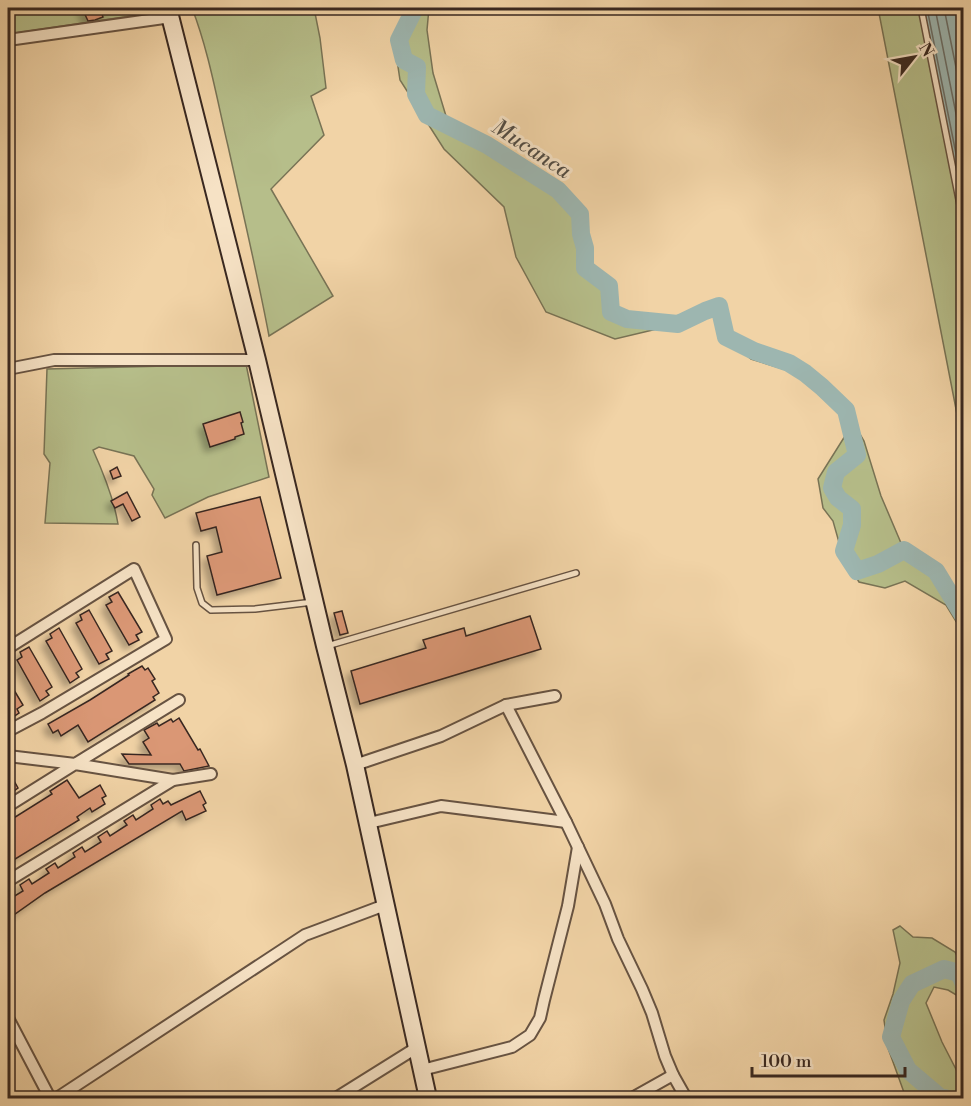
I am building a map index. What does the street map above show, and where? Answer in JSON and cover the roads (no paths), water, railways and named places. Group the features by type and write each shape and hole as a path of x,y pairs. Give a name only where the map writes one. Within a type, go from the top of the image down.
{"street":[{"path":"8,40 169,12 257,360 369,823 428,1098"},
{"path":"8,369 54,360 257,360"},
{"path":"8,648 134,569 166,639 8,731"},
{"path":"355,765 441,736 506,705 555,696"},
{"path":"8,806 179,700"},
{"path":"506,705 605,904 618,939 642,989 673,1075 686,1098"},
{"path":"8,756 173,780 211,774"},
{"path":"8,881 173,780"},
{"path":"369,823 441,806 566,822"},
{"path":"422,1070 512,1047 530,1035 540,1018 568,906 578,846"},
{"path":"57,1098 305,935 385,905"},
{"path":"8,1018 50,1098"},
{"path":"336,1098 416,1048"},
{"path":"632,1098 673,1075"}],"lane":[{"path":"921,8 963,225"},
{"path":"196,545 197,588 202,603 211,610 255,609 315,602"},
{"path":"325,646 576,573"}],"water":[{"path":"921,8 963,8 963,225"}],"waterway":[{"name":"Mucanca","path":"415,8 399,40 404,60 417,67 416,94 427,115 487,145 558,190 580,214 581,234 585,248 585,268 609,286 611,312 627,319 678,324 719,306 726,337 754,351 789,363 822,387 846,410 857,455 836,472 832,488 838,498 852,509 852,525 844,551 857,571 878,564 904,550 936,571 964,617"},
{"name":"Mucanca","path":"945,1098 941,1098 908,1070 891,1037 901,1001 912,984 944,969 959,973 964,984"}]}
